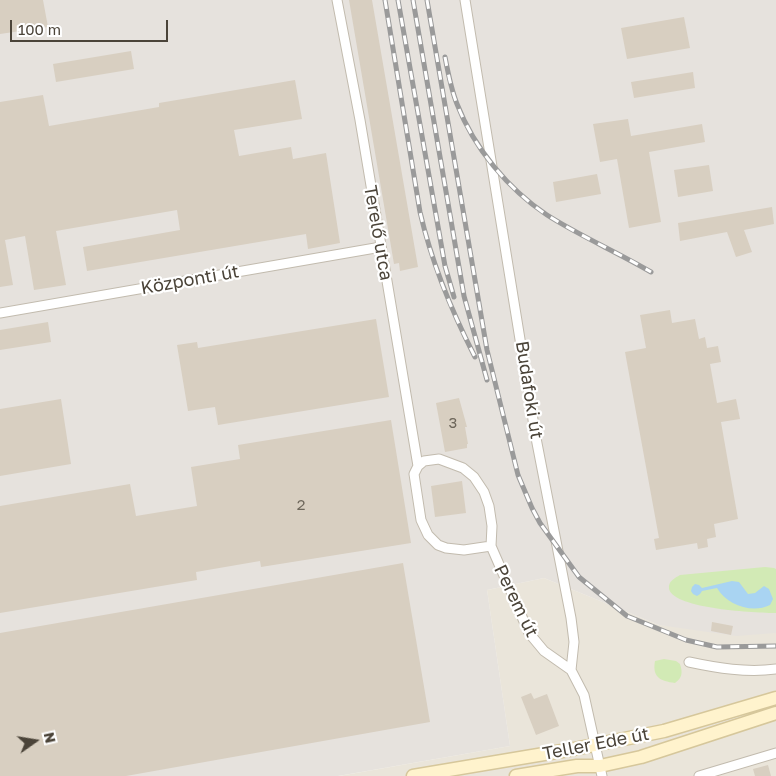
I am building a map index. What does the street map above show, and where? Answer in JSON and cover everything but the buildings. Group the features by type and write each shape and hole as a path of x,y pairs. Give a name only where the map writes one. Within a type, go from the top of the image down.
{"main road":[{"name":"Teller Ede út","path":"413,776 595,746 664,731 776,698"},
{"name":"Teller Ede út","path":"516,776 577,766 601,771 641,756 776,713"}],"street":[{"name":"Terelő utca","path":"337,0 360,120 418,466"},
{"name":"Budafoki út","path":"465,0 536,438 571,618 574,642 571,670"},
{"name":"Központi út","path":"0,313 381,247"},
{"name":"Perem út","path":"490,546 464,550 446,548 438,545 428,536 421,520 416,492 414,474 418,466 428,459 439,459 462,468 474,477 484,492 489,506 492,526 490,546 528,633 544,651 571,670"},
{"path":"689,662 744,670 776,669"},
{"path":"571,670 584,695 601,771"},
{"path":"700,776 776,753"}],"shaded area":[{"path":"0,0 776,0 776,633 736,636 659,625 544,578 487,590 510,746 338,776 0,776"},
{"path":"544,578 659,625 776,632 776,776 339,776 510,746 487,590"}],"green space":[{"path":"765,567 776,569 776,613 735,611 700,605 674,596 669,589 671,582 680,575"},
{"path":"664,659 676,661 680,664 681,675 675,683 665,681 656,674 655,661"}],"water":[{"path":"732,581 739,582 748,594 755,593 764,586 769,589 773,599 770,605 756,609 741,606 727,599 717,588 702,591 697,596 691,591 695,584 702,588"}],"railway":[{"path":"385,0 420,212 430,250 443,286 475,357"},
{"path":"398,0 445,266 454,297"},
{"path":"413,0 464,296 487,380"},
{"path":"427,0 487,350 518,475 540,523 579,577 627,616 686,640 717,647 776,646"},
{"path":"445,57 453,93 464,120 483,152 506,180 547,215 651,272"}]}
